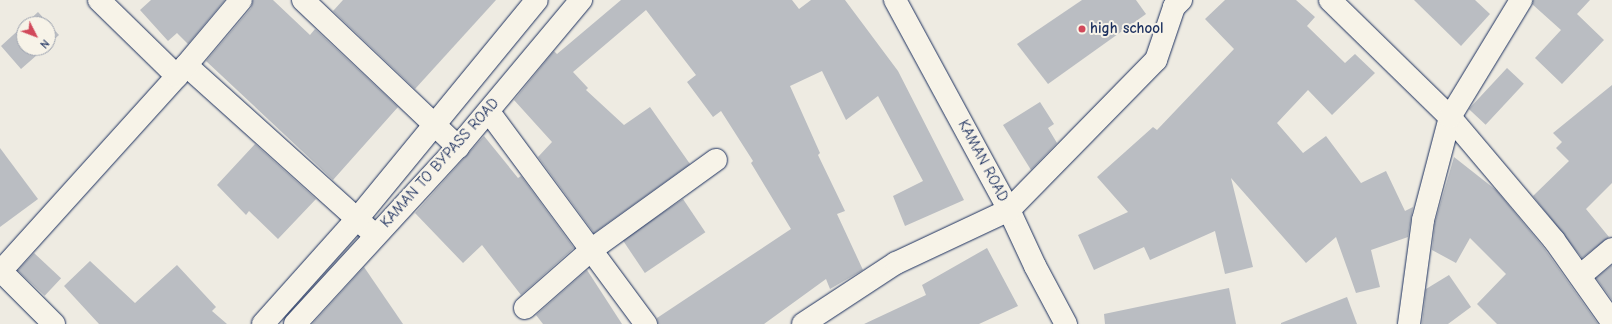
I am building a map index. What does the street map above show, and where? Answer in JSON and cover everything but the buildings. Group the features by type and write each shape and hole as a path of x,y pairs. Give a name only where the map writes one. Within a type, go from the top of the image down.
{"street":[{"path":"99,0 374,235"},
{"path":"54,324 0,271 182,70 241,0"},
{"path":"303,0 458,147"},
{"name":"KAMAN TO BYPASS ROAD","path":"263,324 357,219 537,0"},
{"name":"KAMAN TO BYPASS ROAD","path":"295,324 374,235 458,147 581,0"},
{"name":"KAMAN ROAD","path":"895,0 1009,210 1035,266 1066,324"},
{"path":"804,324 896,263 1009,210 1156,60 1174,7 1181,0"},
{"path":"1330,0 1450,117 1554,240 1612,322"},
{"path":"1409,324 1423,220 1450,117 1521,0"},
{"path":"488,112 646,324"},
{"path":"525,308 591,250 716,160"},
{"path":"1580,276 1612,249"}],"place":[{"name":"high school","path":"1082,29"}]}
